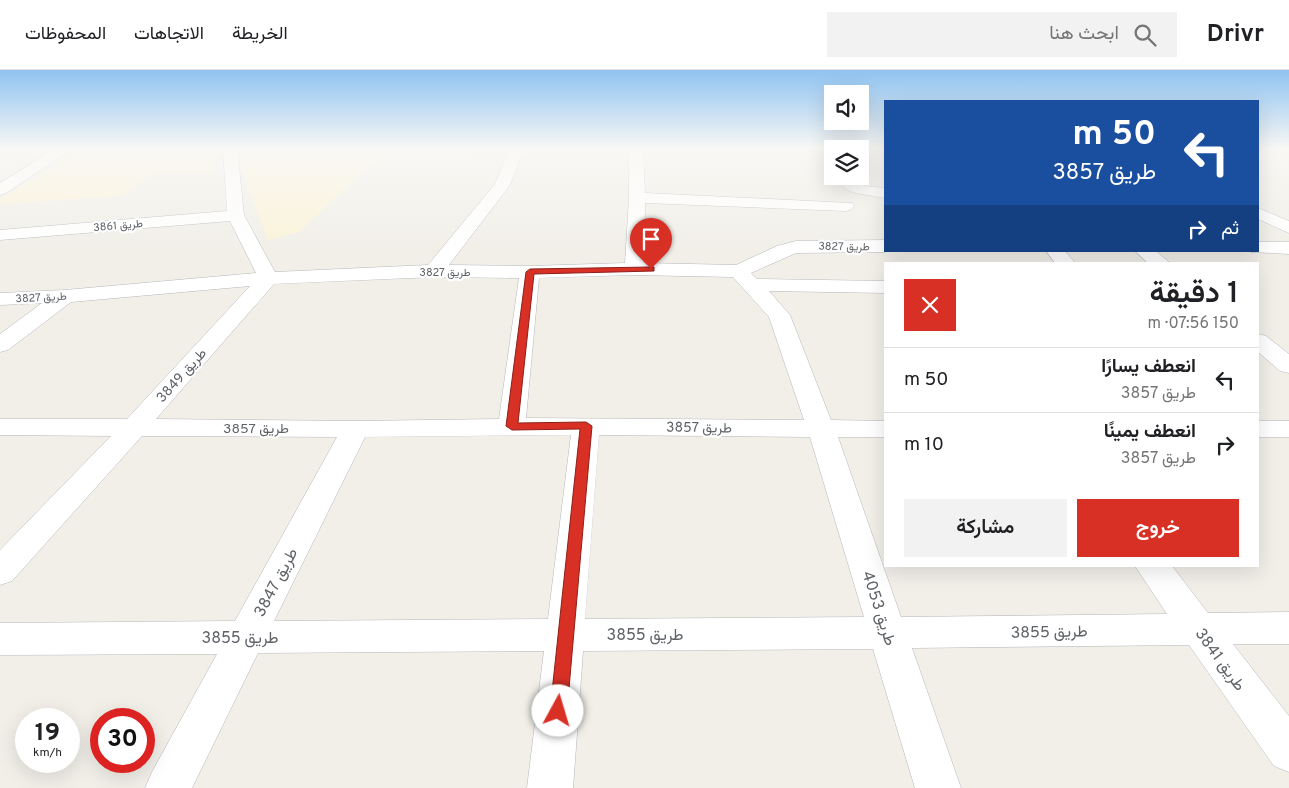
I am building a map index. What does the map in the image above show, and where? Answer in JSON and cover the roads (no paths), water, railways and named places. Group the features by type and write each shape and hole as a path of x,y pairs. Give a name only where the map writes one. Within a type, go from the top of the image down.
{"street":[{"path":"0,190 14,182"},
{"path":"233,182 236,215 268,278"},
{"path":"434,271 503,182"},
{"path":"634,269 637,182"},
{"path":"851,185 860,190 884,193"},
{"path":"637,198 846,206"},
{"path":"1259,213 1289,228"},
{"name":"طريق 3861","path":"0,235 236,215"},
{"name":"طريق 3827","path":"0,299 65,296 268,278 434,271 530,272 634,269 745,278 784,250 796,247 884,246"},
{"path":"1259,248 1289,248"},
{"path":"1055,252 1064,262"},
{"path":"1145,252 1158,262"},
{"path":"512,426 530,272"},
{"name":"طريق 3849","path":"0,572 134,428 268,278"},
{"path":"745,278 884,286"},
{"name":"طريق 4053","path":"745,278 779,315 822,429 938,788"},
{"path":"0,345 65,296"},
{"path":"1259,343 1289,366"},
{"path":"550,788 586,426"},
{"name":"طريق 3857","path":"0,427 355,429 586,426 884,429"},
{"name":"طريق 3847","path":"168,788 355,429"},
{"path":"1259,429 1289,429"},
{"name":"طريق 3841","path":"1153,567 1289,751"},
{"name":"طريق 3855","path":"0,639 888,633 1289,628"}]}
